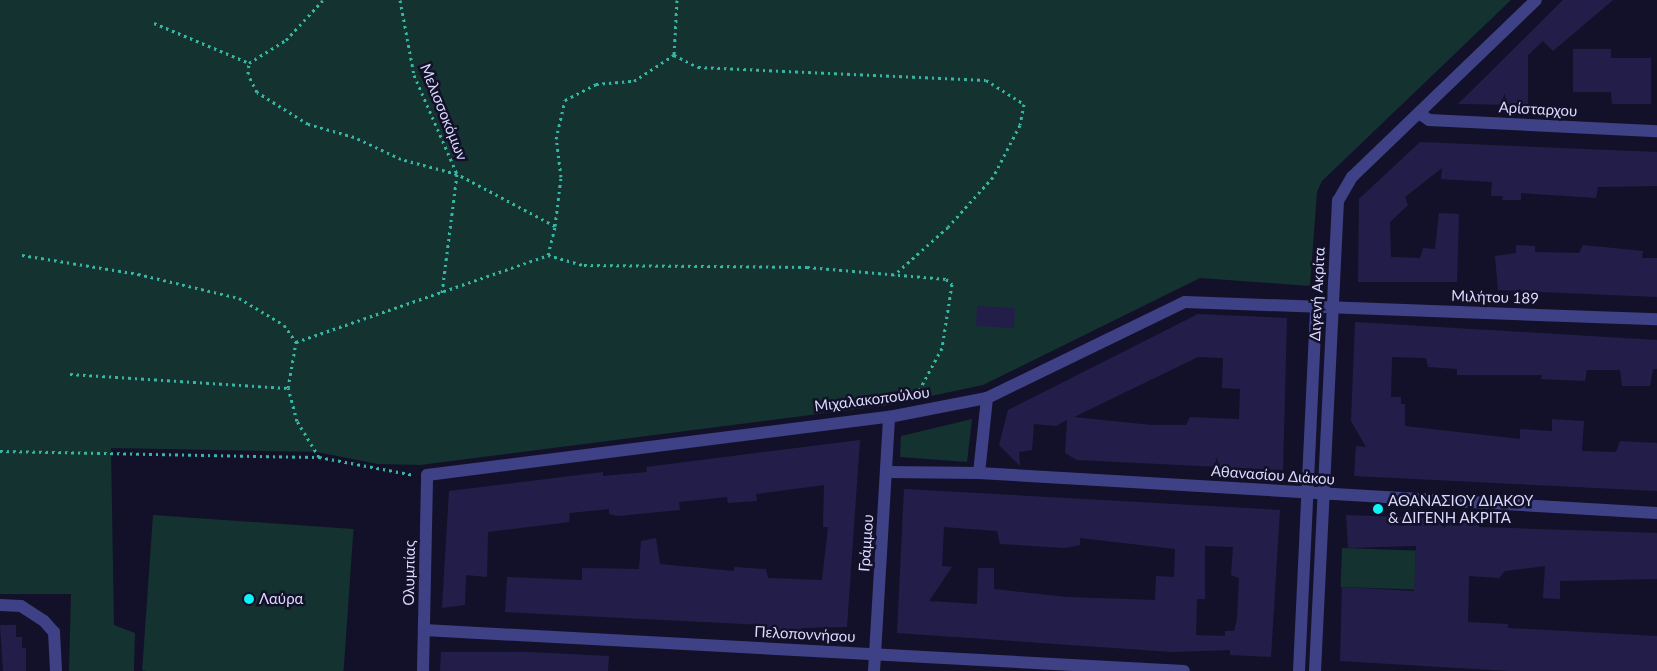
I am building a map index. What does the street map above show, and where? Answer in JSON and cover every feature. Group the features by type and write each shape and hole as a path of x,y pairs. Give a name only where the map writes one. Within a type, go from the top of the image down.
{"street":[{"name":"Διγενή Ακρίτα","path":"1315,671 1338,201 1352,177 1536,0"},
{"name":"Αρίσταρχου","path":"1419,113 1429,120 1657,131"},
{"name":"Μιχαλακοπούλου","path":"427,475 889,417 987,398 1185,302 1332,307"},
{"name":"Διγενή Ακρίτα","path":"1299,671 1316,306"},
{"name":"Μιλήτου 189","path":"1332,307 1657,319"},
{"path":"979,473 987,398"},
{"name":"Γράμμου","path":"874,671 889,417"},
{"name":"Αθανασίου Διάκου","path":"886,472 979,473 1657,513"},
{"name":"Ολυμπίας","path":"423,671 427,475"},
{"path":"0,605 21,606 44,620 54,632 56,671"},
{"name":"Πελοποννήσου","path":"424,630 1184,671"}],"path":[{"path":"248,63 286,40 323,0"},
{"name":"Μελισσοκόμων","path":"400,0 414,75 457,174 442,293"},
{"path":"674,55 677,0"},
{"path":"154,23 248,63"},
{"path":"548,255 555,226 562,177 556,138 565,100 596,84 634,81 674,55"},
{"path":"674,55 698,67 743,71 804,69 986,80 1024,104 1020,125 993,177 948,227 894,275"},
{"path":"248,63 248,74 258,92 308,124 354,137 400,159 457,174 555,226"},
{"path":"296,342 548,255 584,265 807,267 894,275 917,275 952,284 942,348 917,391 915,412"},
{"path":"22,256 138,274 239,298 284,325 296,342 288,388 297,421 319,456"},
{"path":"70,374 288,388"},
{"path":"0,451 319,456 427,475"}],"green space":[{"path":"0,0 1511,0 1322,181 1317,192 1310,286 1200,278 983,385 888,405 420,465 378,464 317,452 111,448 114,625 135,633 134,671 69,671 71,594 0,594"},
{"path":"972,419 967,462 900,457 901,436"},
{"name":"Λαύρα","path":"153,515 354,529 344,671 142,671"},
{"path":"1342,548 1416,551 1415,590 1341,587"}],"building":[{"path":"1563,0 1613,0 1553,51 1543,41 1528,55 1528,105 1458,104"},
{"path":"1573,49 1611,49 1611,58 1651,58 1651,104 1612,104 1611,92 1573,92"},
{"path":"1420,142 1657,152 1657,186 1598,187 1596,198 1521,193 1521,200 1502,200 1503,196 1491,196 1492,182 1441,179 1442,168 1405,197 1408,205 1390,222 1391,257 1420,258 1423,248 1435,249 1439,213 1459,214 1457,282 1358,282 1359,199"},
{"path":"1516,245 1535,246 1535,252 1579,253 1583,245 1643,251 1642,258 1657,258 1657,297 1498,290 1495,256 1516,253"},
{"path":"977,306 1015,308 1014,328 976,326"},
{"path":"1198,314 1287,318 1283,470 1077,460 1065,453 1067,420 1056,426 1034,424 1032,450 1019,452 1020,466 999,445 1008,410","holes":["1198,357 1223,358 1222,388 1240,389 1239,419 1190,417 1186,425 1151,425 1074,417"]},
{"path":"1355,322 1657,340 1657,369 1653,369 1650,386 1622,386 1620,370 1587,370 1585,381 1541,379 1542,375 1457,375 1457,369 1428,367 1426,358 1392,357 1391,397 1401,397 1401,404 1405,404 1405,426 1520,439 1520,429 1552,431 1552,419 1584,421 1582,451 1616,452 1620,441 1657,443 1657,491 1354,476 1356,446 1366,447 1351,421"},
{"path":"860,440 847,627 802,628 797,633 769,632 765,625 505,612 507,577 582,580 582,568 639,569 641,541 656,538 660,564 734,571 734,567 766,569 768,578 822,580 828,527 823,527 824,485 756,494 757,501 728,503 727,497 679,502 680,510 618,516 609,514 609,509 570,513 569,522 488,532 487,577 466,575 465,605 442,608 449,491 603,472 603,476 647,472 646,467"},
{"path":"904,489 1280,510 1271,657 1230,655 1230,650 1172,652 897,633","holes":["944,527 997,531 1000,544 1065,548 1080,545 1080,538 1175,549 1174,577 1156,576 1155,600 1067,597 994,589 994,568 978,568 977,604 929,601 952,567 942,566","1205,546 1233,547 1231,575 1239,578 1237,619 1234,631 1225,631 1225,636 1196,635 1197,599 1205,599"]},
{"path":"1346,515 1480,520 1479,527 1657,533 1657,579 1560,581 1560,599 1543,598 1545,566 1505,571 1499,578 1469,576 1468,622 1508,624 1508,628 1657,636 1657,671 1509,671 1340,661 1342,587 1414,591 1416,546 1348,548"},
{"path":"0,625 16,625 16,637 22,637 22,648 26,648 26,671 3,671"},
{"path":"441,652 529,652 609,656 608,671 440,671"}],"place":[{"name":"ΑΘΑΝΑΣΙΟΥ ΔΙΑΚΟΥ & ΔΙΓΕΝΗ ΑΚΡΙΤΑ","path":"1378,509"},
{"name":"Λαύρα","path":"249,599"}]}
